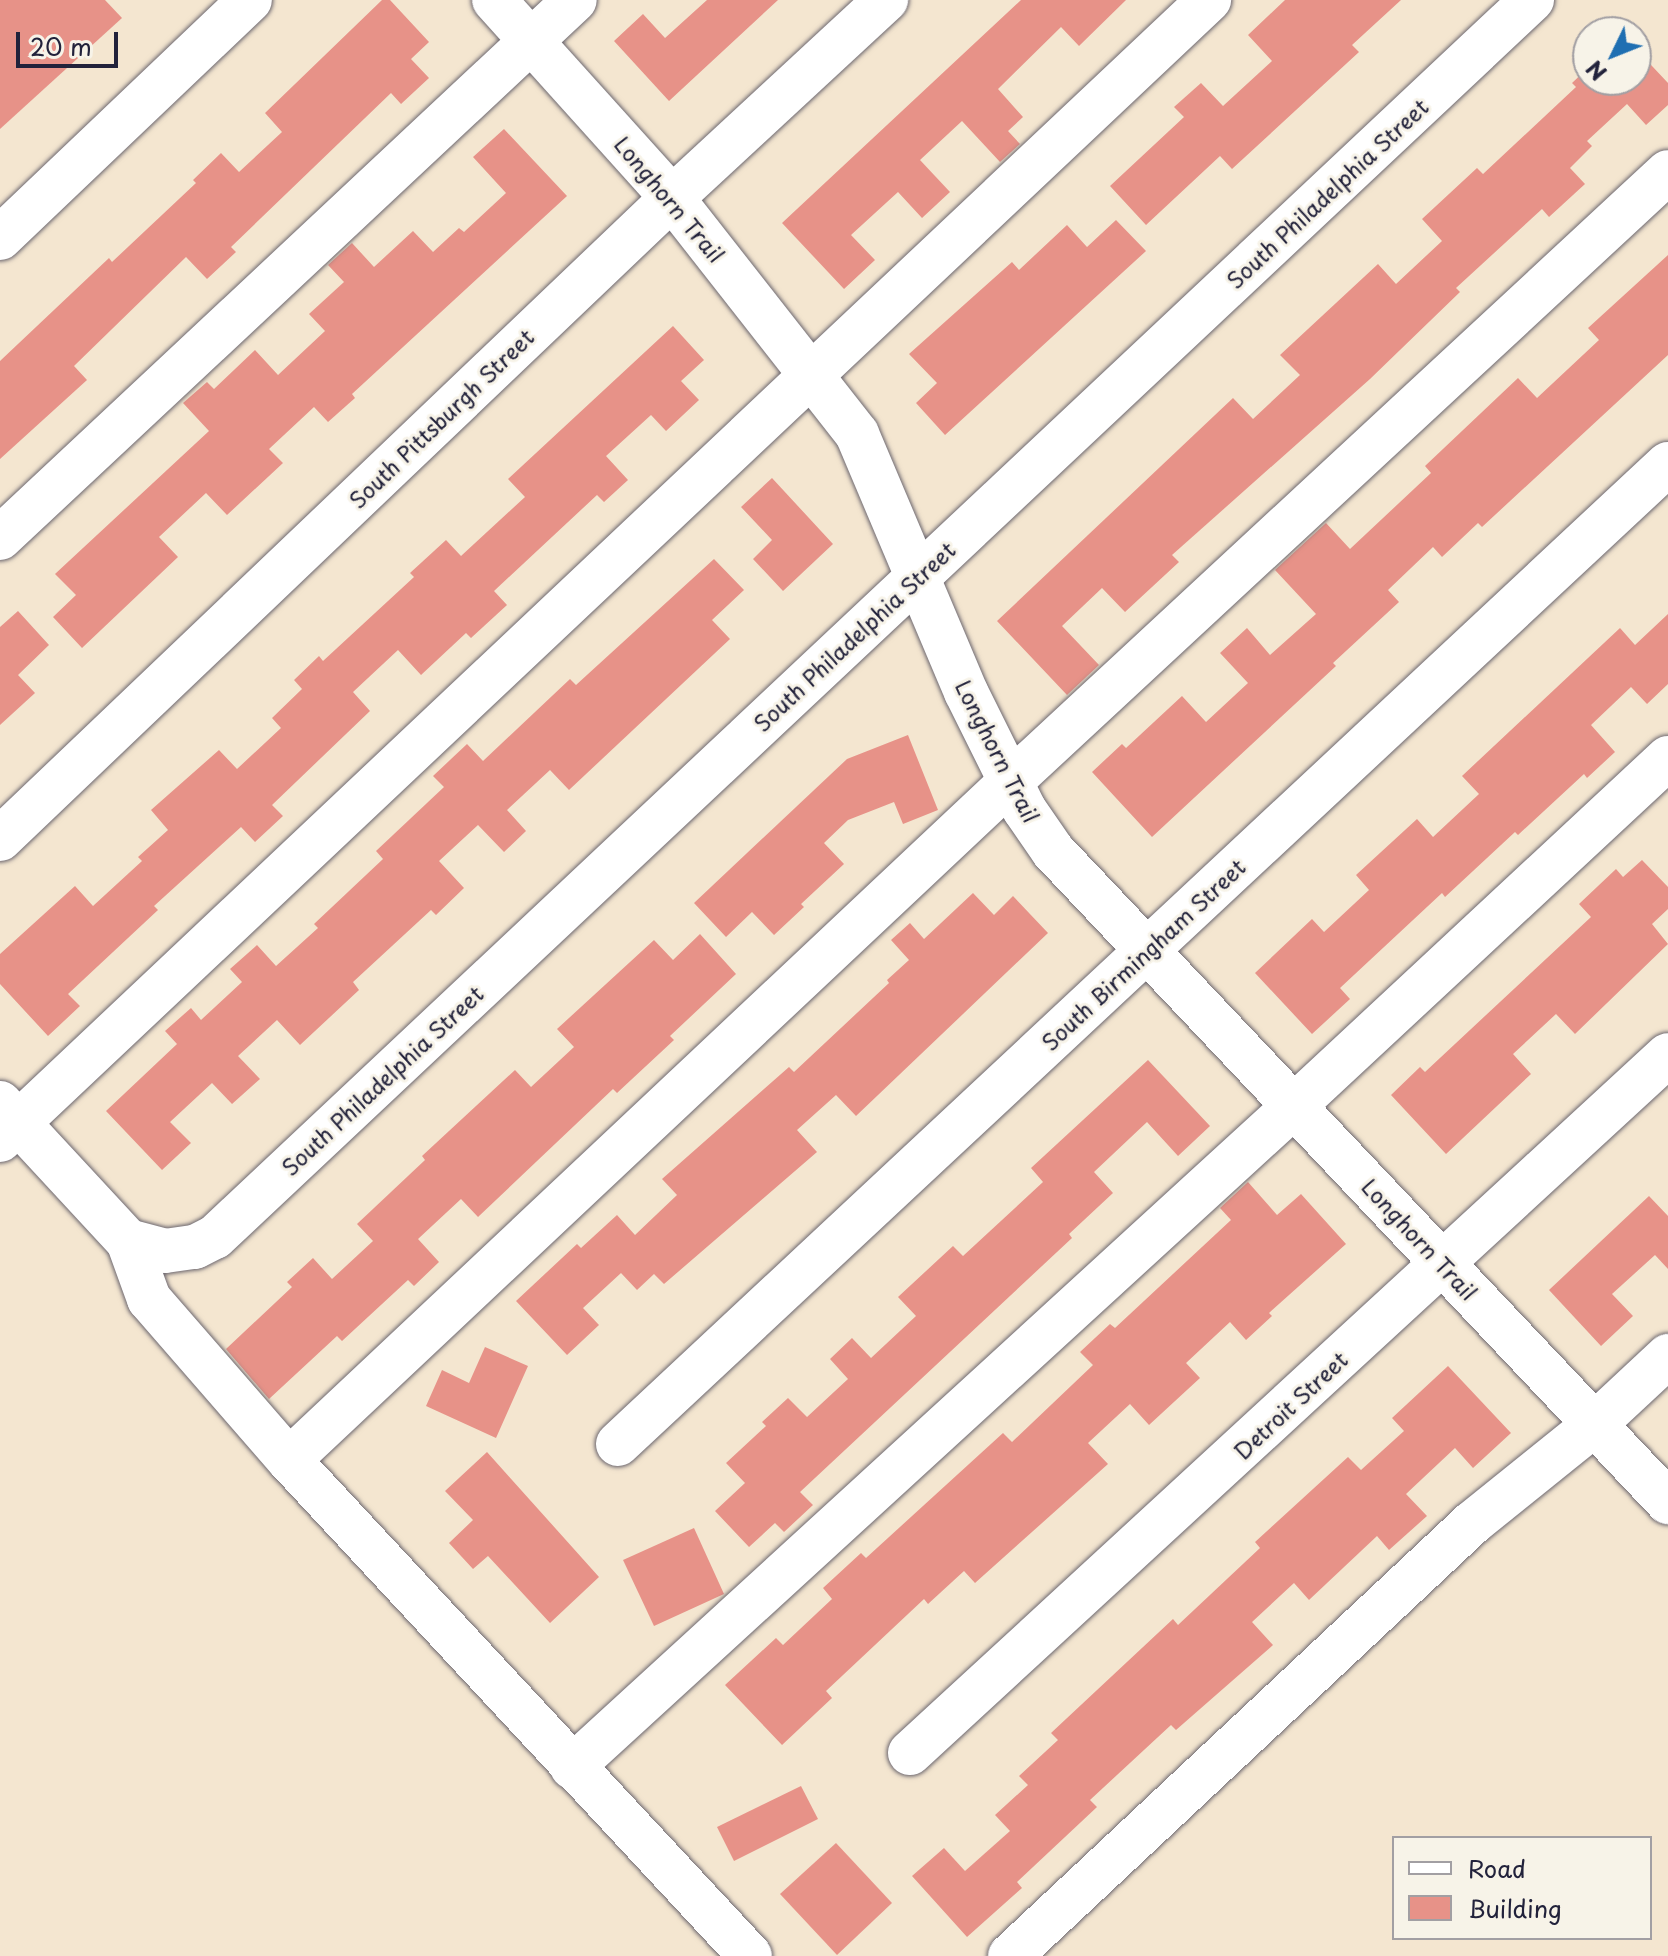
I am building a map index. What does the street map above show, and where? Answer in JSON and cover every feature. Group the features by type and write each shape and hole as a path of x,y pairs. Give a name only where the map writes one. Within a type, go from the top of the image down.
{"street":[{"path":"0,238 250,0"},
{"name":"Longhorn Trail","path":"494,0 672,198 857,434 966,692 1010,782 1053,851 1668,1502"},
{"path":"0,538 575,0"},
{"name":"South Pittsburgh Street","path":"0,839 672,198 886,0"},
{"path":"750,1956 289,1460 149,1299 147,1246 6,1122 814,376 1209,0"},
{"name":"South Philadelphia Street","path":"147,1246 195,1247 215,1237 1532,0"},
{"path":"289,1460 1010,782 1668,172"},
{"name":"South Birmingham Street","path":"618,1444 1668,464"},
{"path":"572,1767 1294,1106 1668,758"},
{"name":"Detroit Street","path":"910,1753 1668,1055"},
{"path":"1010,1956 1472,1523 1595,1424 1668,1356"}],"building":[{"path":"0,0 105,0 122,18 0,129"},
{"path":"382,0 390,0 429,42 411,59 429,78 401,104 391,93 231,247 236,252 207,279 186,257 74,366 87,380 0,459 0,361 109,258 112,262 196,183 193,180 221,153 239,172 282,132 265,113"},
{"path":"707,0 778,0 669,101 614,41 643,14 665,38"},
{"path":"1021,0 1126,0 1079,46 1061,27 998,89 1023,117 1008,131 1020,144 1000,162 962,121 920,160 950,192 922,218 898,192 851,235 875,260 844,289 782,223"},
{"path":"1285,0 1401,0 1352,45 1359,52 1232,169 1220,156 1146,225 1110,186 1184,117 1174,107 1201,83 1223,106 1272,61 1248,35"},
{"path":"1652,66 1668,83 1668,105 1646,125 1627,104 1587,141 1592,146 1570,168 1585,184 1549,217 1542,209 1456,288 1460,292 1370,379 1172,555 1179,562 1125,612 1102,588 1062,626 1099,665 1067,695 997,621 1233,398 1253,419 1300,375 1280,355 1378,264 1396,284 1442,241 1422,219 1477,168 1483,174 1572,91 1572,96 1652,96"},
{"path":"504,129 567,196 352,394 355,398 328,422 314,407 269,449 283,463 227,515 206,493 159,537 178,557 82,648 53,617 76,595 55,574 209,431 183,403 207,382 214,389 255,350 278,375 325,331 309,314 344,282 328,265 352,243 374,267 413,231 433,252 459,228 464,232 506,193 473,157"},
{"path":"1116,220 1146,251 945,435 916,403 937,383 909,354 1012,262 1019,270 1067,225 1087,247"},
{"path":"1668,255 1668,355 1482,527 1478,523 1442,557 1433,547 1388,590 1399,602 1333,663 1336,666 1152,837 1092,772 1122,744 1126,748 1182,696 1206,722 1248,683 1220,653 1247,628 1270,655 1316,614 1275,570 1326,523 1350,549 1431,473 1425,466 1518,378 1537,398 1599,340 1588,328"},
{"path":"673,326 704,360 681,381 699,400 666,431 651,415 606,456 628,480 604,502 597,495 494,591 507,605 471,638 466,633 421,675 398,650 353,692 370,711 272,805 283,816 255,842 241,827 154,906 158,910 68,994 80,1006 48,1036 0,984 0,954 75,886 93,906 142,861 138,857 168,830 151,810 219,750 237,769 281,728 272,718 302,689 294,680 319,656 323,661 414,577 410,573 446,540 461,556 525,497 508,479"},
{"path":"772,478 833,544 783,591 753,559 772,540 741,507"},
{"path":"714,559 744,590 712,620 730,639 569,790 550,770 507,810 526,831 504,852 478,825 439,861 464,888 436,915 431,910 353,982 359,990 300,1045 277,1020 238,1056 260,1079 232,1104 212,1083 170,1122 191,1143 162,1170 106,1111 177,1044 165,1031 191,1008 201,1020 242,982 230,969 257,945 276,966 318,928 314,924 383,859 376,851 444,787 433,776 467,744 483,761 570,679 576,685"},
{"path":"18,611 49,645 18,675 35,693 0,725 0,627"},
{"path":"1668,614 1668,684 1647,704 1631,687 1591,725 1615,752 1587,778 1584,774 1518,835 1515,832 1445,897 1442,893 1340,988 1350,999 1312,1034 1255,973 1312,919 1324,932 1369,890 1356,875 1417,819 1433,837 1479,794 1462,776 1620,628 1635,645"},
{"path":"908,735 938,810 903,824 894,802 848,820 824,843 844,864 801,904 804,907 774,935 752,912 726,937 694,903 847,759"},
{"path":"1642,860 1668,887 1668,909 1652,924 1668,944 1575,1034 1556,1014 1513,1054 1531,1074 1446,1154 1391,1095 1420,1067 1425,1072 1591,917 1579,904 1616,869 1623,877"},
{"path":"973,893 994,915 1013,896 1048,933 856,1116 836,1095 797,1130 817,1152 664,1284 654,1274 637,1290 621,1273 583,1308 599,1325 567,1355 516,1301 577,1244 581,1248 617,1215 635,1235 677,1195 662,1179 789,1067 794,1072 889,983 887,980 909,960 891,940 910,923 924,939"},
{"path":"700,934 736,974 670,1036 674,1040 617,1093 613,1089 478,1217 461,1199 418,1239 439,1262 414,1286 408,1280 342,1341 337,1336 269,1399 226,1349 292,1287 287,1282 313,1258 332,1279 373,1241 357,1224 425,1160 422,1156 515,1070 531,1087 574,1047 557,1029 654,940 673,960"},
{"path":"1148,1060 1210,1126 1178,1156 1147,1122 1094,1172 1113,1193 1069,1234 1072,1238 800,1492 813,1505 784,1532 775,1523 749,1547 715,1511 745,1483 726,1463 766,1426 762,1422 788,1398 807,1417 848,1379 830,1359 852,1338 871,1358 916,1316 898,1297 953,1246 963,1256 1043,1182 1031,1168"},
{"path":"1248,1182 1277,1215 1301,1194 1346,1244 1269,1313 1272,1316 1246,1340 1230,1322 1186,1363 1200,1378 1149,1425 1130,1404 1088,1443 1108,1464 975,1583 964,1571 928,1604 924,1599 826,1691 832,1698 782,1745 725,1685 776,1638 783,1645 832,1599 823,1588 861,1553 866,1558 1003,1433 1012,1442 1093,1365 1080,1352 1110,1324 1115,1328 1231,1220 1220,1208"},
{"path":"1649,1196 1668,1216 1668,1269 1655,1255 1612,1294 1633,1316 1601,1346 1549,1290"},
{"path":"485,1347 528,1366 496,1438 426,1406 442,1370 469,1383"},
{"path":"1448,1366 1511,1433 1473,1468 1455,1448 1406,1494 1427,1516 1389,1550 1377,1536 1309,1600 1294,1583 1252,1622 1273,1645 1176,1730 1171,1725 1090,1800 1097,1807 1017,1882 1022,1888 967,1937 912,1876 944,1848 965,1871 1010,1831 995,1815 1028,1785 1019,1776 1058,1740 1051,1733 1173,1619 1178,1625 1260,1548 1255,1542 1348,1457 1361,1470 1404,1431 1392,1418"},
{"path":"487,1452 599,1577 550,1623 488,1556 473,1569 449,1543 473,1520 445,1491"},
{"path":"694,1528 724,1594 654,1626 623,1560"},
{"path":"801,1786 818,1819 734,1861 717,1827"},
{"path":"836,1843 892,1903 837,1955 780,1894"}]}
